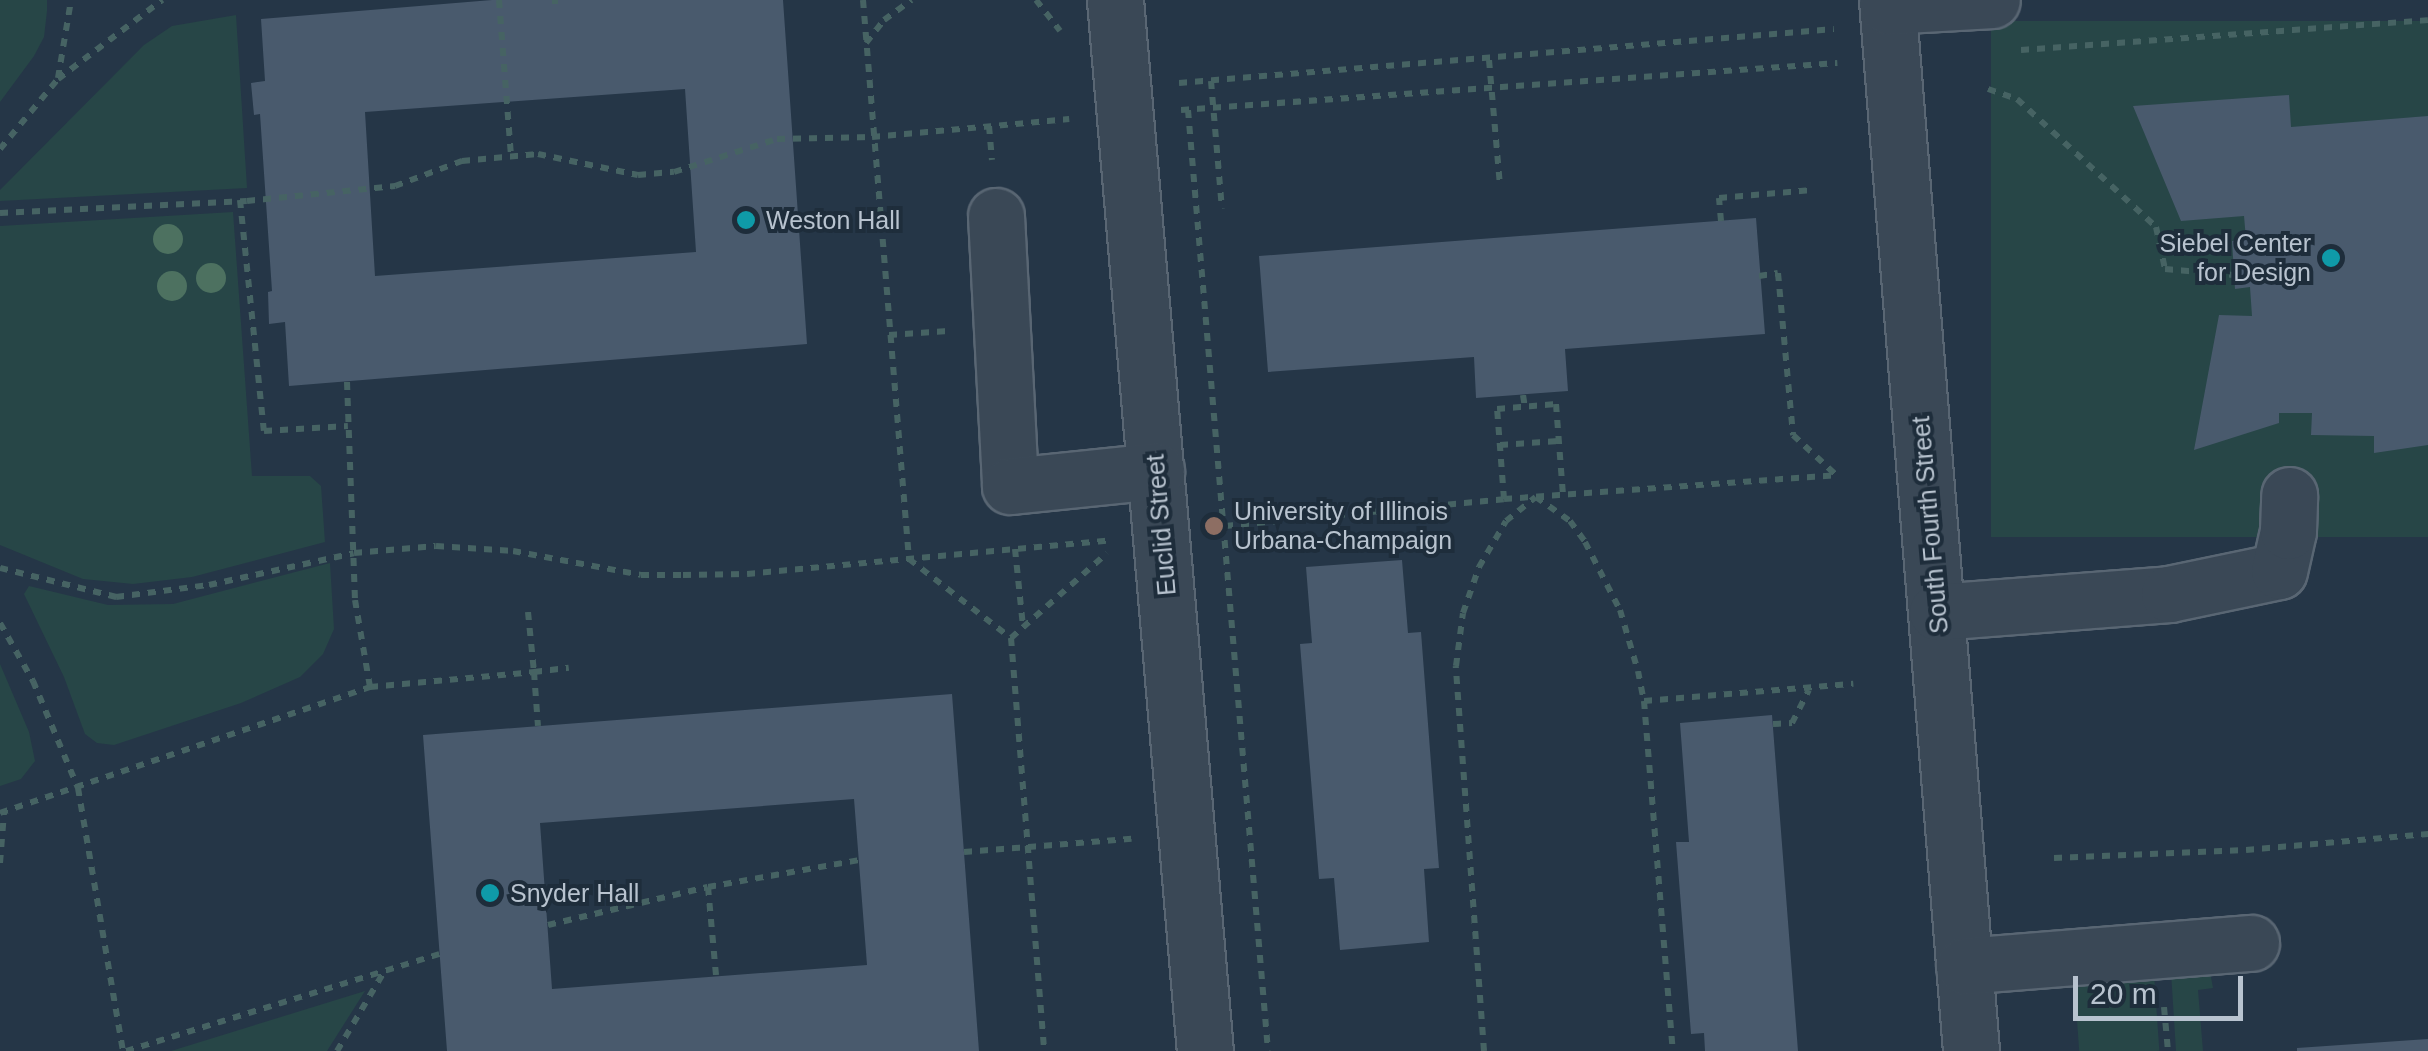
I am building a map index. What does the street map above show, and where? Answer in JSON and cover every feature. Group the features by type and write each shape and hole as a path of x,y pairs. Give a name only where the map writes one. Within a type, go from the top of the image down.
{"street":[{"name":"Euclid Street","path":"1115,0 1205,1051"},
{"path":"1888,3 1998,26"},
{"name":"South Fourth Street","path":"1888,3 1972,1051"},
{"path":"996,216 1010,486 1156,471"},
{"path":"1937,612 2169,594 2279,571 2288,531 2289,495"},
{"path":"1964,966 2251,943"}],"path":[{"path":"58,79 71,0"},
{"path":"0,150 58,79 162,0"},
{"path":"499,0 510,156"},
{"path":"866,44 884,20 912,0"},
{"path":"863,1 909,559 1011,638 1044,1051"},
{"path":"1998,26 2428,20"},
{"path":"0,214 240,200 395,186 462,160 510,156 564,158 638,176 674,172 777,140 872,136 1124,101 1211,81 1838,28"},
{"path":"1489,60 1500,185"},
{"path":"1124,101 1188,110 1841,63"},
{"path":"1211,81 1222,209"},
{"path":"1988,88 2017,99 2156,227 2164,269 2234,275"},
{"path":"1188,110 1268,1051"},
{"path":"1721,221 1720,198 1812,190"},
{"path":"240,200 264,431 348,426"},
{"path":"1225,526 1504,499 1836,475 1793,435 1778,273 1760,276"},
{"path":"347,382 355,600 370,687"},
{"path":"1523,394 1525,407"},
{"path":"1504,499 1498,408 1556,404 1563,495"},
{"path":"1500,445 1559,441"},
{"path":"1010,486 1024,628"},
{"path":"1536,497 1570,521 1603,573 1620,610 1644,701 1673,1051"},
{"path":"1484,1051 1456,666 1463,613 1479,567 1506,521 1536,497"},
{"path":"0,568 116,597 192,588 354,554 464,546 536,554 641,575 671,576 747,574 1122,539 1011,638"},
{"path":"528,612 538,726"},
{"path":"0,623 33,681 78,788 124,1051 439,954"},
{"path":"0,863 2,813 370,687 569,668"},
{"path":"1644,701 1853,684"},
{"path":"1773,724 1792,722 1809,688"},
{"path":"2054,858 2246,850 2428,834"},
{"path":"964,852 1134,839"},
{"path":"548,925 708,887 858,860"},
{"path":"708,887 716,976"},
{"path":"337,1051 385,971"}],"green space":[{"path":"0,0 47,0 47,11 44,37 0,102"},
{"path":"236,15 247,188 0,201 0,190 144,45 172,26"},
{"path":"1991,21 2428,21 2428,537 1991,537"},
{"path":"233,212 252,476 310,476 321,486 325,542 192,577 133,584 83,579 0,545 0,226"},
{"path":"330,563 334,629 323,654 300,677 241,703 114,745 97,743 85,734 64,677 24,594 29,586 108,605 173,604"},
{"path":"0,664 29,732 35,761 21,779 0,786"},
{"path":"2171,972 2210,972 2213,988 2198,990 2203,1051 2176,1051"},
{"path":"2154,974 2159,1051 2079,1051 2074,980"},
{"path":"365,991 327,1051 171,1051"}],"building":[{"name":"Weston Hall","path":"492,0 783,0 807,344 289,386 285,322 269,324 268,292 272,291 260,114 254,115 251,83 265,81 261,19","holes":["685,89 696,252 375,276 365,112"]},
{"name":"Siebel Center for Design","path":"2289,95 2291,127 2428,116 2428,445 2374,453 2374,436 2311,435 2312,413 2279,413 2279,423 2194,450 2219,315 2252,316 2250,287 2235,289 2232,241 2246,239 2244,216 2181,221 2133,106"},
{"path":"1756,218 1765,334 1565,349 1568,391 1476,398 1474,357 1268,372 1259,256"},
{"path":"1402,560 1408,633 1421,632 1439,868 1424,869 1429,942 1340,950 1334,878 1319,879 1300,644 1312,643 1306,567"},
{"name":"Snyder Hall","path":"952,694 979,1051 447,1051 423,735","holes":["854,799 867,965 552,989 540,823"]},
{"path":"1772,715 1798,1051 1705,1051 1704,1033 1691,1034 1676,842 1689,842 1680,723"},
{"path":"2428,1039 2428,1051 2297,1051 2297,1048"}],"place":[{"name":"Weston Hall","path":"746,220"},
{"name":"Siebel Center for Design","path":"2331,258"},
{"name":"University of Illinois Urbana-Champaign","path":"1214,526"},
{"name":"Snyder Hall","path":"490,893"}]}
